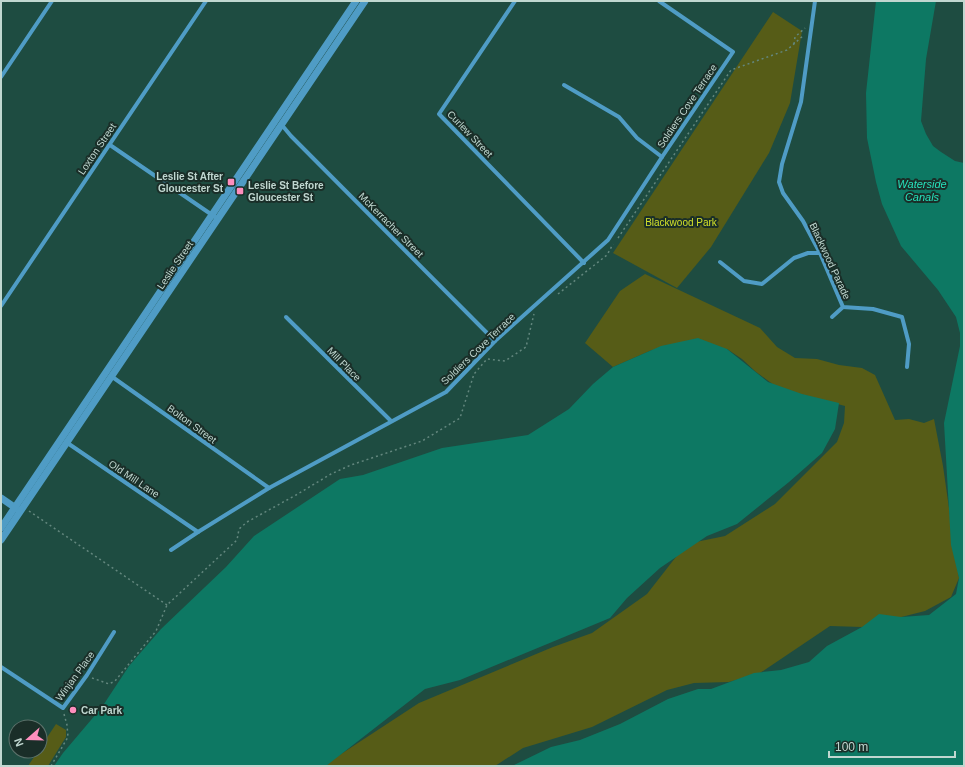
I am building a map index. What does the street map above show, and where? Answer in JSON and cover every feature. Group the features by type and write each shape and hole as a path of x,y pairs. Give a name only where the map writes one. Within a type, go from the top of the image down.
{"street":[{"path":"1,77 52,1"},
{"name":"Loxton Street","path":"1,306 206,1"},
{"name":"Leslie Street","path":"279,122 356,1"},
{"name":"Leslie Street","path":"1,540 64,441 279,122 365,1"},
{"name":"Curlew Street","path":"515,1 439,114 584,263"},
{"name":"Soldiers Cove Terrace","path":"171,550 269,488 390,421 446,392 495,341 608,240 733,52 659,1"},
{"name":"Blackwood Parade","path":"815,1 801,102 782,164 779,182 783,193 803,221 820,253 843,307 874,309 902,317 909,344 907,367"},
{"path":"564,85 619,117 637,138 662,157"},
{"name":"McKerracher Street","path":"279,122 495,341"},
{"path":"110,145 215,217"},
{"path":"720,262 744,281 762,284 794,258 808,253 820,253"},
{"path":"832,317 843,307"},
{"name":"Mill Place","path":"286,317 390,421"},
{"name":"Bolton Street","path":"109,375 269,488"},
{"name":"Old Mill Lane","path":"64,441 198,532"},
{"path":"1,498 21,510"},
{"name":"Leslie Street","path":"1,528 21,510"},
{"name":"Winjan Place","path":"1,667 63,708 87,675 114,632"}],"path":[{"path":"794,44 795,37 805,29 807,21"},
{"path":"731,70 787,50 812,29"},
{"path":"21,510 167,605"},
{"path":"51,766 68,737 63,708"}],"green space":[{"name":"Blackwood Park","path":"773,12 802,31 790,103 769,153 711,247 677,288 613,253"},
{"path":"645,274 760,328 777,347 795,358 817,359 839,365 862,368 875,375 895,420 909,419 924,423 934,419 943,466 959,578 951,597 925,611 862,627 830,626 760,673 729,682 694,683 667,690 592,727 523,748 495,766 321,766 419,703 553,647 592,633 647,594 686,544 725,536 775,504 837,442 844,423 845,406 778,388 727,349 652,350 613,367 585,343 620,291"},
{"path":"56,724 66,730 66,737 48,766 28,766 33,759 48,759 48,736"}],"water":[{"name":"Waterside Canals","path":"876,1 936,1 926,59 921,121 933,146 955,161 964,163 964,766 512,766 551,747 580,740 620,724 668,699 698,689 711,689 754,673 781,670 809,662 827,646 862,627 879,614 901,617 929,615 956,594 959,578 951,545 944,423 960,346 960,333 956,317 938,290 901,246 882,204 876,182 867,138 866,93"},
{"path":"698,338 727,349 768,382 802,394 839,403 835,429 822,453 789,482 737,524 707,536 660,568 627,598 610,618 460,680 425,689 326,766 54,766 63,753 102,707 129,666 161,629 226,567 254,536 340,479 363,475 442,448 528,435 569,409 593,384 613,367 661,346"}],"place":[{"name":"Leslie St After Gloucester St","path":"231,182"},
{"name":"Leslie St Before Gloucester St","path":"240,191"},
{"name":"Car Park","path":"73,710"}]}
